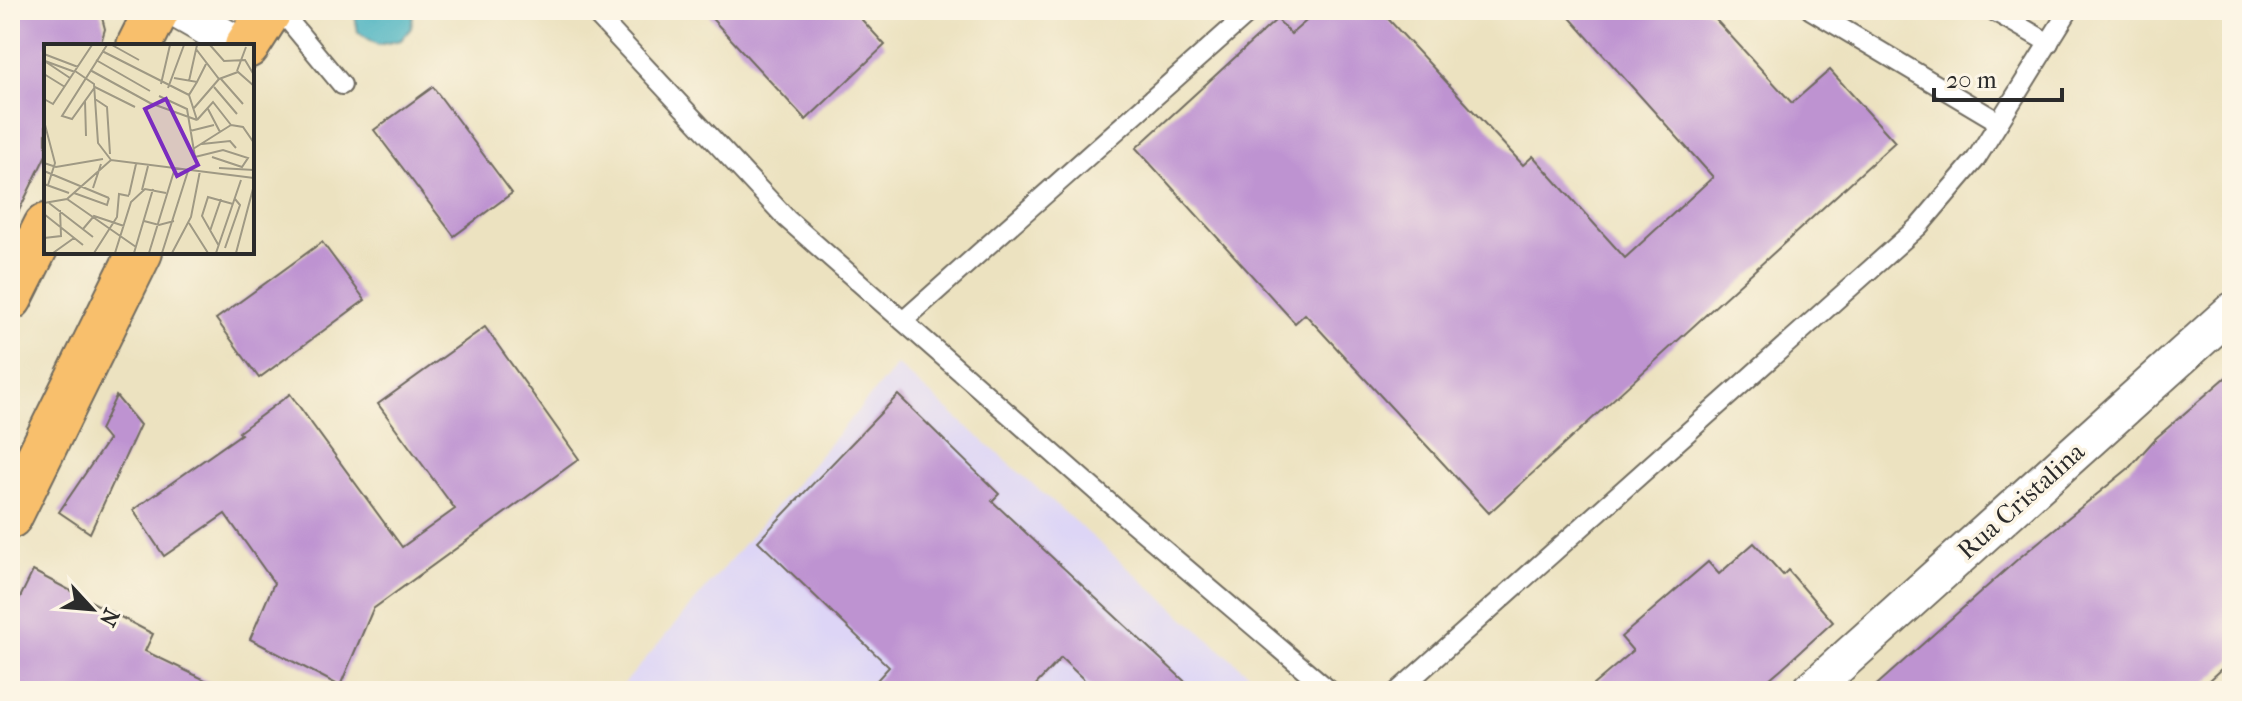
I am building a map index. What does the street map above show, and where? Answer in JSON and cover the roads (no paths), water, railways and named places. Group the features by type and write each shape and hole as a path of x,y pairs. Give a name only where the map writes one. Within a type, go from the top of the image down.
{"main road":[{"path":"140,44 157,10"},
{"path":"248,44 270,10"},
{"path":"10,298 44,230"},
{"path":"10,516 139,254"}],"street":[{"path":"177,10 236,44"},
{"name":"Rua Cristalina","path":"1810,691 2229,321"}],"lane":[{"path":"280,10 342,85"},
{"path":"592,10 780,212 1330,691"},
{"path":"903,321 1252,10"},
{"path":"1811,10 1999,122"},
{"path":"1992,10 2049,43"},
{"path":"1398,691 1919,226 1976,159 2069,10"}],"water":[{"path":"354,10 414,10 411,28 401,40 378,45 358,32"}]}
